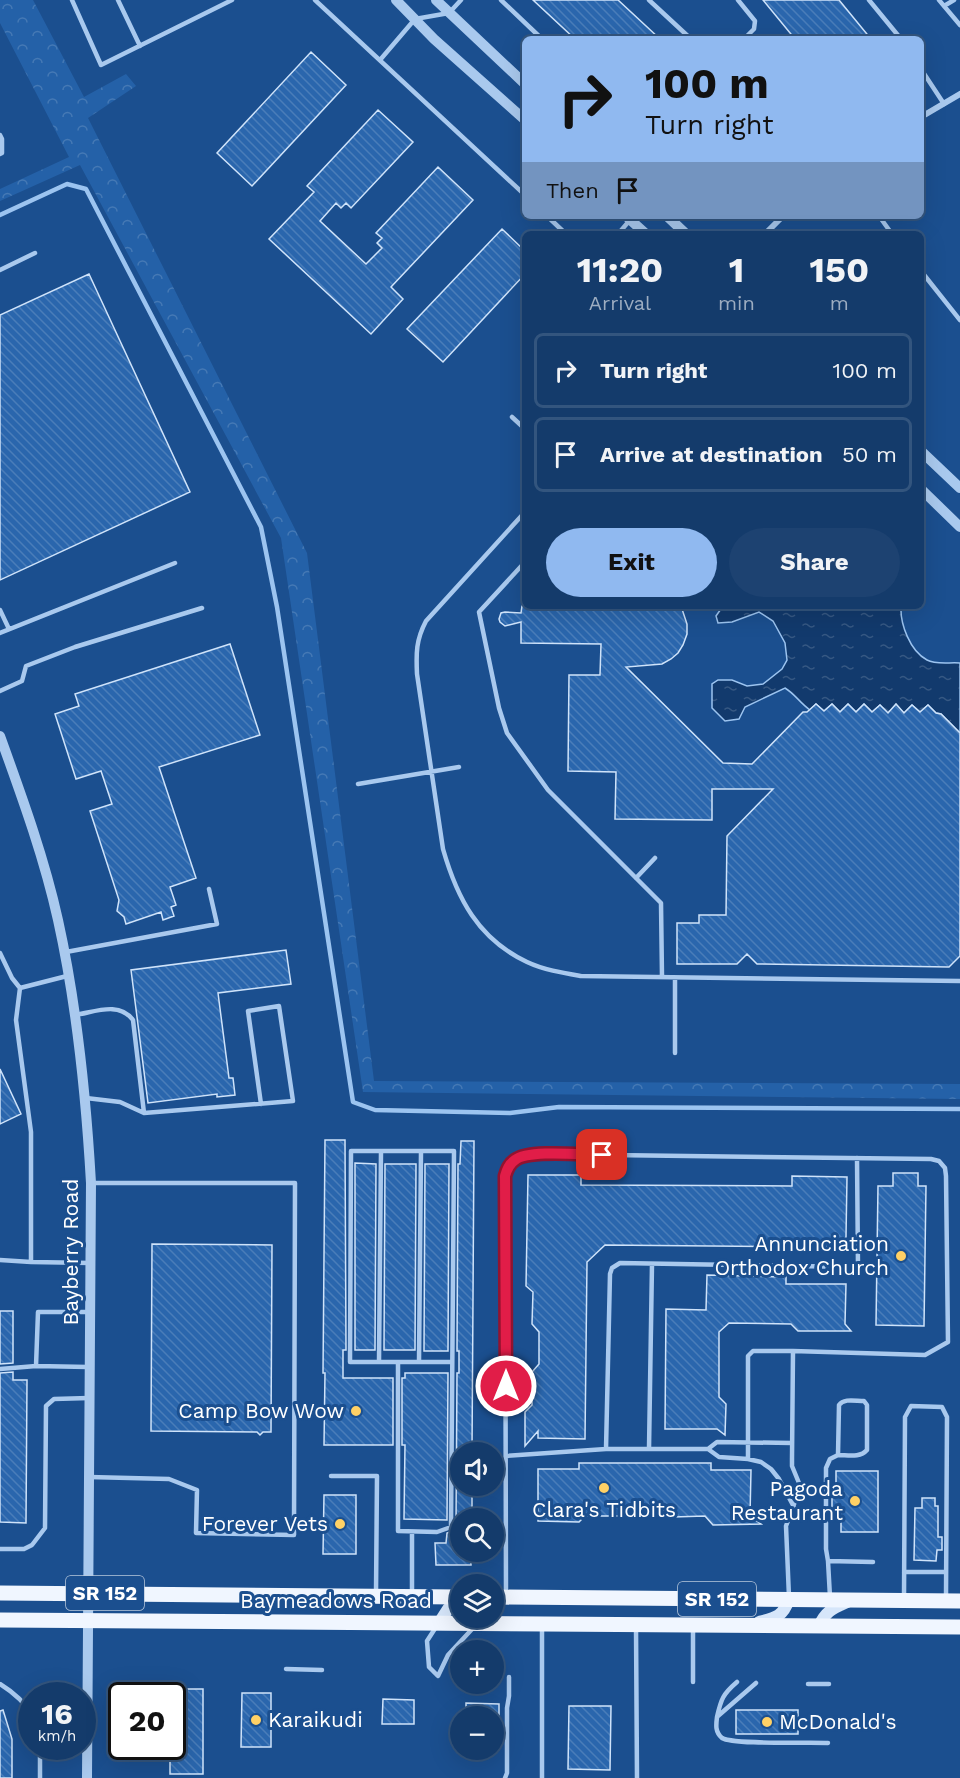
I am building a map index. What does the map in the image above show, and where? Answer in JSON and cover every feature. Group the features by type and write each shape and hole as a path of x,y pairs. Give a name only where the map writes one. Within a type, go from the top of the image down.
{"main road":[{"name":"Baymeadows Road","path":"0,1593 450,1597"},
{"name":"SR 152","path":"504,1598 953,1601"},
{"path":"749,1625 776,1618 785,1610 789,1599"},
{"path":"819,1626 828,1611 850,1600"},
{"path":"439,1623 450,1607"},
{"name":"Baymeadows Road","path":"0,1620 450,1623"},
{"name":"Baymeadows Road","path":"504,1623 960,1627"}],"street":[{"path":"396,0 434,39 522,117"},
{"path":"436,0 522,81"},
{"path":"924,115 960,94"},
{"path":"629,219 643,231"},
{"path":"670,219 683,231"},
{"path":"768,231 780,219"},
{"path":"924,454 960,488"},
{"path":"924,492 960,527"},
{"name":"Bayberry Road","path":"0,736 29,816 58,919 75,1015 86,1098 91,1183 87,1778"}],"lane":[{"path":"72,0 100,65 232,0"},
{"path":"118,0 140,46"},
{"path":"315,0 522,192"},
{"path":"380,60 415,19 449,13 461,0"},
{"path":"501,0 539,36"},
{"path":"649,0 688,36"},
{"path":"738,0 755,21 754,29 747,36"},
{"path":"869,0 899,36"},
{"path":"939,0 960,25"},
{"path":"944,6 954,0"},
{"path":"924,74 944,104"},
{"path":"0,135 2,153 0,154"},
{"path":"550,219 563,231"},
{"path":"0,270 35,254"},
{"path":"924,275 960,320"},
{"path":"512,417 522,426"},
{"path":"522,515 426,621 418,636 416,654 443,849 460,897 473,918 489,936 528,963 553,971 581,976 960,981"},
{"path":"0,633 175,563"},
{"path":"522,565 479,612 499,708 507,733 548,790 661,903 662,978"},
{"path":"0,691 21,681 26,666 75,647 202,608"},
{"path":"0,610 9,629"},
{"path":"358,784 459,767"},
{"path":"636,878 655,858"},
{"path":"64,952 217,924 209,889"},
{"path":"0,953 12,978 20,988 16,1020 31,1132 31,1262"},
{"path":"20,988 68,976"},
{"path":"675,978 675,1053"},
{"path":"86,1098 120,1101 144,1113 261,1104 293,1101 279,1006 248,1011 261,1104"},
{"path":"75,1015 114,1008 129,1013 133,1020 144,1113"},
{"path":"398,1362 398,1532 437,1532 451,1527 453,1362 454,1151 351,1151 350,1362 398,1362 419,1362 453,1362"},
{"path":"379,1362 381,1151"},
{"path":"419,1362 421,1151"},
{"path":"501,1574 506,1456 505,1176 508,1167 515,1160 532,1154 932,1159 939,1161 945,1168 948,1342 925,1355 753,1351 748,1356 748,1459"},
{"path":"606,1449 610,1274 612,1268 620,1263 858,1268 857,1158"},
{"path":"89,1477 169,1479 197,1490 196,1533 294,1535 295,1183 91,1183"},
{"path":"0,1260 91,1263"},
{"path":"649,1449 652,1264"},
{"path":"36,1366 38,1312 91,1312"},
{"path":"789,1599 786,1526 794,1507 799,1483 792,1466 793,1352"},
{"path":"0,1369 36,1366 91,1367"},
{"path":"0,1550 24,1549 32,1545 45,1528 46,1406 54,1399 90,1398"},
{"path":"830,1599 826,1549 826,1468 830,1460 838,1455 859,1455 867,1450 867,1405 864,1401 844,1400 838,1405 838,1455"},
{"path":"904,1600 905,1417 911,1406 942,1407 947,1416 946,1572 953,1601"},
{"path":"708,1449 717,1442 792,1443"},
{"path":"506,1456 606,1449 708,1449 719,1457 761,1462 779,1479 794,1507"},
{"path":"332,1476 377,1476 376,1597"},
{"path":"412,1532 412,1597"},
{"path":"828,1562 873,1562"},
{"path":"904,1572 946,1572"},
{"path":"439,1623 427,1641 429,1667 438,1676 448,1655 473,1628"},
{"path":"542,1623 542,1778"},
{"path":"636,1625 637,1778"},
{"path":"693,1625 693,1682"},
{"path":"286,1669 322,1670"},
{"path":"505,1778 507,1773 509,1677"},
{"path":"737,1682 721,1698 715,1727 719,1736 725,1740 740,1742 828,1743"},
{"path":"717,1717 756,1683"},
{"path":"0,1684 18,1697"},
{"path":"808,1684 829,1684"},
{"path":"40,1760 40,1778"}],"green space":[{"path":"0,0 33,0 84,97 126,74 136,86 88,118 307,553 374,1081 960,1084 960,1099 363,1092 281,538 80,165 0,201 0,189 69,157 0,23"}],"water":[{"path":"721,609 901,609 907,636 921,656 935,662 960,663 960,733 928,705 920,712 912,705 904,713 896,705 888,713 880,705 872,712 864,704 856,712 848,704 840,712 832,704 824,711 816,704 810,710 785,688 745,707 739,719 725,721 712,708 712,684 718,680 732,680 747,686 763,684 782,669 787,660 785,643 773,621 759,612 732,622 718,623 716,616"}],"building":[{"path":"533,0 618,0 657,36 572,36"},
{"path":"763,0 839,0 869,36 793,36"},
{"path":"311,52 346,85 252,186 217,153"},
{"path":"378,110 413,142 351,208 346,203 341,208 336,203 320,221 366,264 382,248 377,243 382,238 376,233 438,167 473,200 391,287 403,299 371,334 269,239 314,192 307,186"},
{"path":"502,229 522,248 522,277 443,362 407,329"},
{"path":"89,274 190,492 0,580 0,315"},
{"path":"522,606 522,609 682,609 687,624 687,634 678,653 662,664 626,667 723,763 752,764 803,712 807,712 816,704 824,711 832,704 840,712 848,704 856,712 864,704 872,712 880,705 888,713 896,704 904,713 912,705 920,712 928,705 936,713 941,714 960,733 960,956 949,967 757,964 747,954 737,964 677,964 677,923 699,923 699,915 726,915 727,836 773,789 712,789 712,820 615,819 616,772 568,771 569,675 600,675 601,644 521,643 521,622 505,626 499,619 501,613 521,613"},
{"path":"230,644 260,735 159,767 196,878 170,887 176,905 171,907 174,916 163,920 161,912 126,924 124,917 117,911 119,900 90,811 112,804 101,771 76,779 55,714 79,706 75,694"},
{"path":"286,950 291,984 218,993 229,1078 233,1078 235,1095 217,1097 217,1094 148,1103 131,970"},
{"path":"0,1069 21,1114 0,1124"},
{"path":"325,1140 345,1140 346,1350 343,1350 343,1378 393,1378 393,1445 324,1445"},
{"path":"461,1141 474,1141 472,1442 457,1442 457,1373 459,1373 459,1351 457,1351 458,1164 460,1164"},
{"path":"355,1163 376,1164 375,1350 355,1350"},
{"path":"385,1164 416,1164 415,1350 384,1350"},
{"path":"425,1164 449,1164 448,1351 424,1351"},
{"path":"893,1173 918,1173 918,1186 926,1186 924,1326 876,1325 878,1186 893,1186"},
{"path":"528,1175 581,1175 581,1185 792,1186 792,1176 847,1177 846,1237 835,1247 605,1245 587,1262 585,1439 538,1438 538,1431 525,1446 525,1412 532,1405 532,1372 539,1364 539,1332 532,1324 533,1292 526,1286"},
{"path":"152,1244 272,1245 271,1432 263,1432 260,1435 257,1432 151,1431"},
{"path":"707,1275 786,1277 786,1284 846,1284 845,1324 851,1331 798,1331 791,1324 729,1323 719,1332 719,1397 726,1404 725,1435 717,1429 665,1429 666,1309 706,1310"},
{"path":"0,1311 13,1311 13,1363 0,1364"},
{"path":"13,1372 13,1380 27,1380 26,1523 0,1522 0,1373"},
{"path":"405,1373 448,1373 447,1520 404,1519 405,1445 402,1445 402,1378 405,1378"},
{"path":"579,1463 711,1463 711,1470 751,1470 750,1516 761,1524 713,1525 705,1516 673,1517 666,1510 624,1509 618,1516 585,1516 579,1522 538,1521 538,1469 579,1469"},
{"name":"Pagoda Restaurant","path":"836,1471 878,1471 878,1532 841,1532 841,1508 832,1508 832,1493 836,1493"},
{"name":"Forever Vets","path":"324,1495 356,1495 356,1554 323,1554"},
{"path":"456,1496 472,1496 472,1508 456,1508"},
{"path":"922,1498 935,1498 935,1506 938,1506 938,1537 942,1537 942,1550 937,1550 936,1561 914,1560 915,1508 922,1508"},
{"path":"450,1532 450,1562 471,1562 471,1565 436,1565 435,1543 446,1543 447,1533"},
{"path":"186,1689 203,1689 203,1774 170,1774 170,1760 186,1760"},
{"name":"Karaikudi","path":"242,1693 271,1693 271,1747 241,1747"},
{"path":"383,1699 414,1700 414,1724 382,1724"},
{"path":"466,1703 499,1704 499,1706 466,1706"},
{"path":"569,1706 611,1706 610,1770 568,1769"},
{"path":"3,1710 12,1739 12,1778 0,1778 0,1711"},
{"name":"McDonald's","path":"736,1710 798,1710 798,1734 736,1734"}],"waterway":[{"path":"0,215 67,184 86,189 261,527 277,607 353,1102 375,1110 510,1113 559,1107 960,1109"}],"place":[{"name":"Annunciation Orthodox Church","path":"901,1256"},
{"name":"Camp Bow Wow","path":"356,1411"},
{"name":"Clara's Tidbits","path":"604,1488"},
{"name":"Pagoda Restaurant","path":"855,1501"},
{"name":"Forever Vets","path":"340,1524"},
{"name":"Karaikudi","path":"256,1720"},
{"name":"McDonald's","path":"767,1722"}],"route":[{"path":"506,1386 505,1176 508,1167 515,1160 532,1154 602,1155"}]}
